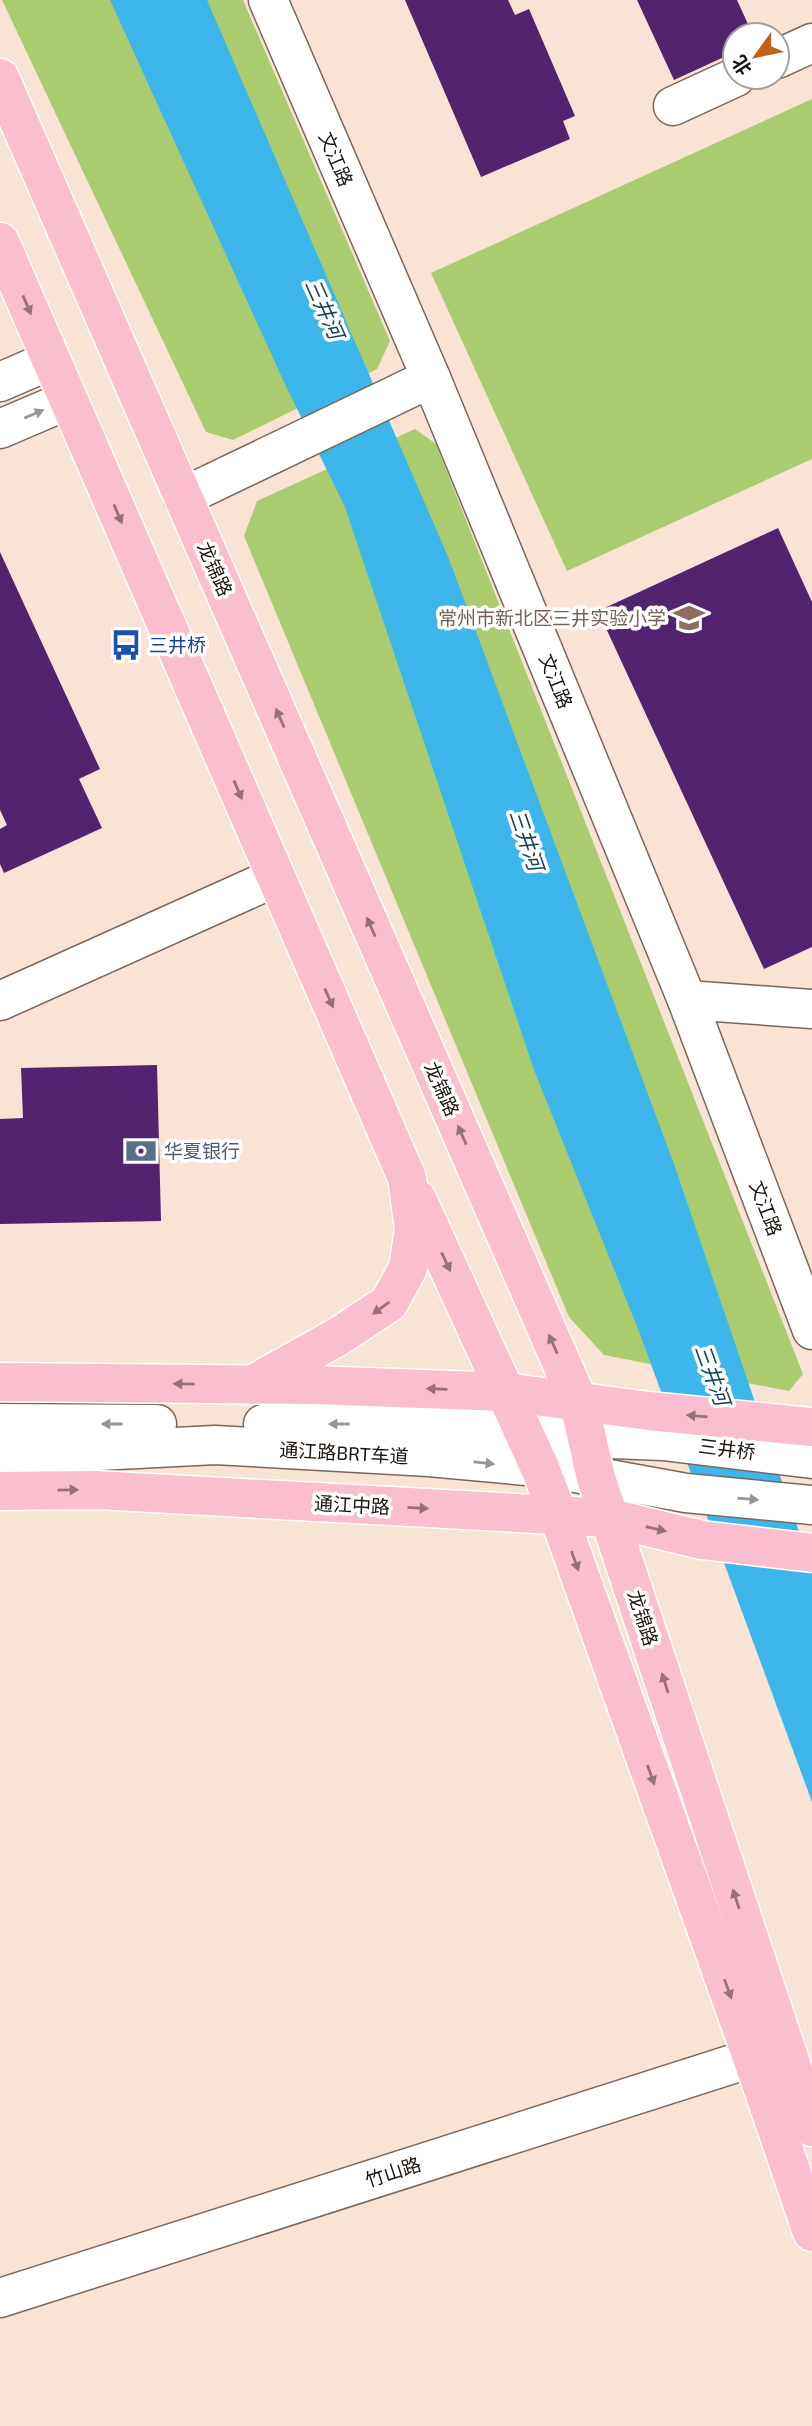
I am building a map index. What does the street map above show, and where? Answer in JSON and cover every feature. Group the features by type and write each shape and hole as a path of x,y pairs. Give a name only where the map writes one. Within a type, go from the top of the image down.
{"main road":[{"name":"龙锦路","path":"0,78 583,1420 596,1478 769,2052 812,2232"},
{"path":"0,243 407,1178 414,1229 408,1268 389,1303 340,1336 253,1385"},
{"name":"龙锦路","path":"407,1178 540,1468 769,2052 812,2127"},
{"path":"0,1382 314,1385 505,1392 583,1420"},
{"name":"三井桥","path":"656,1426 801,1442"},
{"name":"通江中路","path":"0,1490 96,1490 610,1518 702,1540 812,1553"}],"street":[{"name":"文江路","path":"268,0 431,378 687,1000 812,1331"},
{"path":"791,53 812,43"},
{"path":"673,106 721,84"},
{"path":"0,382 51,360"},
{"path":"183,497 431,378"},
{"path":"0,429 68,400"},
{"path":"0,1001 276,877"},
{"path":"687,1000 812,1009"},
{"name":"通江路BRT车道","path":"0,1423 408,1424 522,1430 583,1420 656,1426"},
{"name":"通江路BRT车道","path":"0,1456 215,1445 429,1457 540,1468 686,1493 811,1504"},
{"name":"竹山路","path":"0,2298 769,2052"}],"green space":[{"path":"2,0 243,0 390,341 377,369 233,440 206,432"},
{"path":"812,99 812,459 567,571 431,273"},
{"path":"415,429 436,444 803,1374 789,1391 604,1355 569,1317 244,536 257,501"}],"water":[{"name":"三井河","path":"110,0 207,0 449,559 674,1164 812,1570 812,1802 638,1329 534,1070 345,507 283,380"}],"building":[{"path":"405,0 508,0 515,15 529,9 575,116 563,121 570,139 481,177"},
{"path":"637,0 737,0 747,21 721,21 721,58 674,80"},
{"path":"778,528 812,602 812,947 764,969 598,611"},
{"path":"0,552 100,769 79,779 102,828 4,873 0,864 0,829 7,825 0,810"},
{"path":"157,1065 161,1221 0,1224 0,1119 23,1118 21,1068"}],"place":[{"name":"常州市新北区三井实验小学","path":"689,618"},
{"name":"三井桥","path":"126,645"},
{"name":"华夏银行","path":"141,1151"}]}
